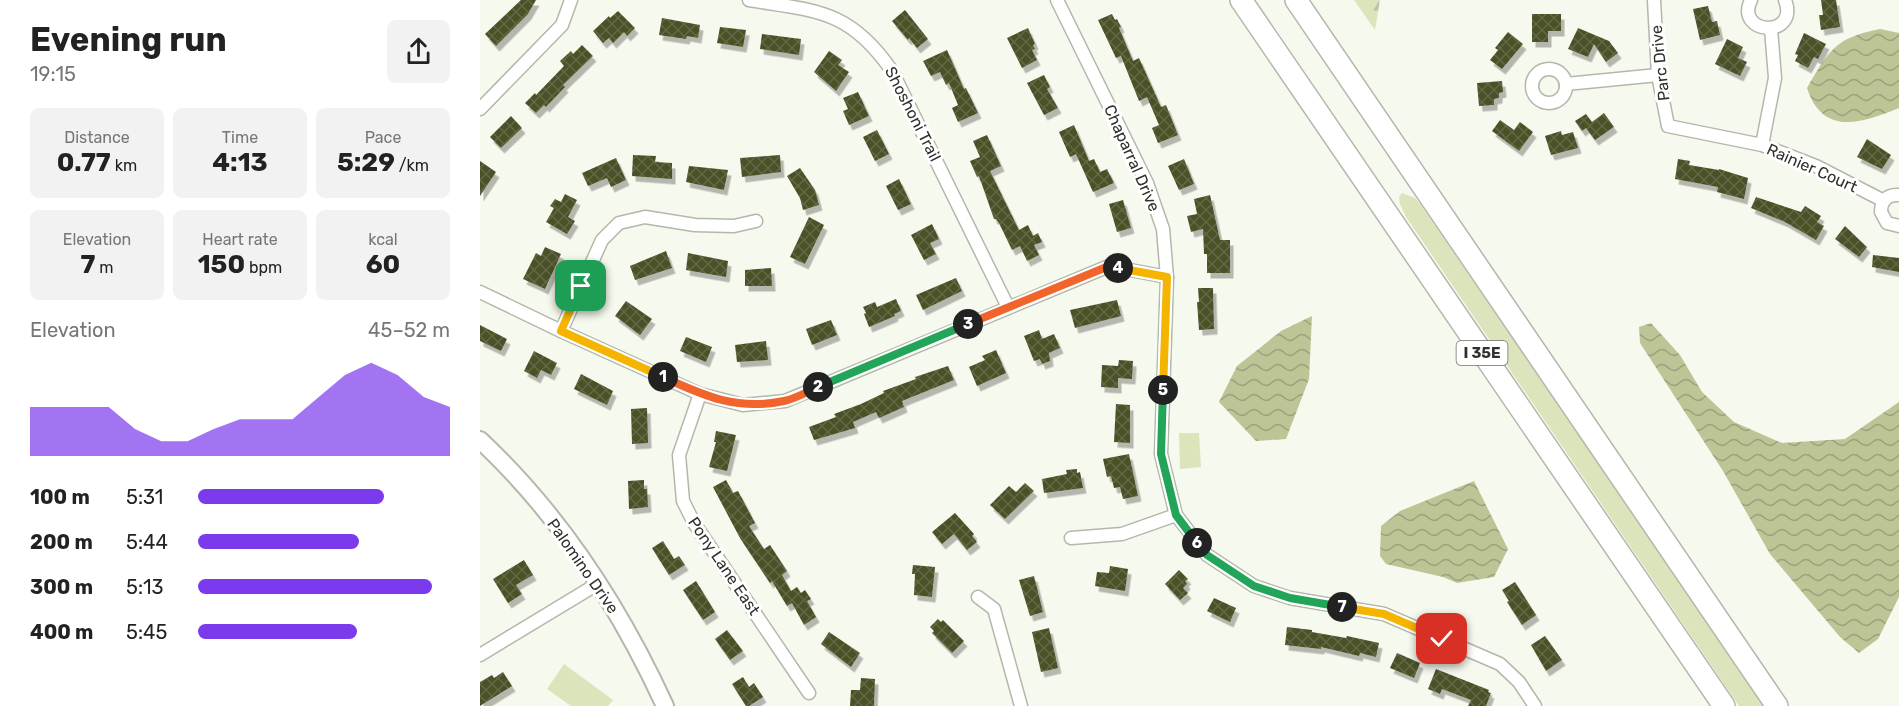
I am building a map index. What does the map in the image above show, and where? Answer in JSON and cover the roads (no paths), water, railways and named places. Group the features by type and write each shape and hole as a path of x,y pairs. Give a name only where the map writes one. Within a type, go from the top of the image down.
{"highway":[{"name":"I 35E","path":"1241,0 1724,706"},
{"name":"I 35E","path":"1296,0 1777,706"}],"street":[{"path":"480,110 562,25 571,0"},
{"name":"Shoshoni Trail","path":"749,0 810,10 837,18 860,33 878,50 892,71 1008,307"},
{"name":"Chaparral Drive","path":"1057,0 1147,183 1163,229 1167,277 1161,454 1176,515 1207,555 1254,586 1290,598 1384,614 1500,664 1519,682 1535,706"},
{"name":"Parc Drive","path":"1654,0 1658,75 1668,126"},
{"path":"1751,0 1748,12 1751,20 1763,28 1771,29 1784,21 1787,14 1785,0"},
{"path":"1762,145 1775,78 1771,29"},
{"path":"1566,84 1658,75"},
{"name":"Rainier Court","path":"1668,126 1762,145 1816,166 1884,201"},
{"path":"1899,195 1888,197 1884,201 1881,213 1882,218 1892,226 1899,226"},
{"path":"561,331 602,240 619,223 645,217 695,225 734,226 756,221"},
{"path":"480,292 700,394 743,405 785,401 1109,266 1167,277"},
{"name":"Pony Lane East","path":"700,394 678,455 683,501 694,523 810,693"},
{"name":"Palomino Drive","path":"480,440 500,458 554,521 598,583 644,659 665,706"},
{"path":"1071,538 1122,534 1176,515"},
{"path":"480,655 598,583"},
{"path":"978,597 994,609 1021,706"}],"water":[{"path":"1880,29 1899,33 1899,108 1858,121 1833,120 1823,114 1814,104 1807,88 1821,64 1835,48 1853,37"},
{"path":"1312,316 1309,379 1286,439 1256,441 1219,402 1237,366 1281,331"},
{"path":"1651,323 1680,355 1702,392 1734,422 1782,443 1845,439 1899,402 1899,597 1878,639 1859,653 1840,637 1770,554 1723,471 1640,343 1639,327"},
{"path":"1474,481 1508,549 1494,577 1457,583 1443,577 1386,564 1380,556 1381,526 1400,511"}]}
